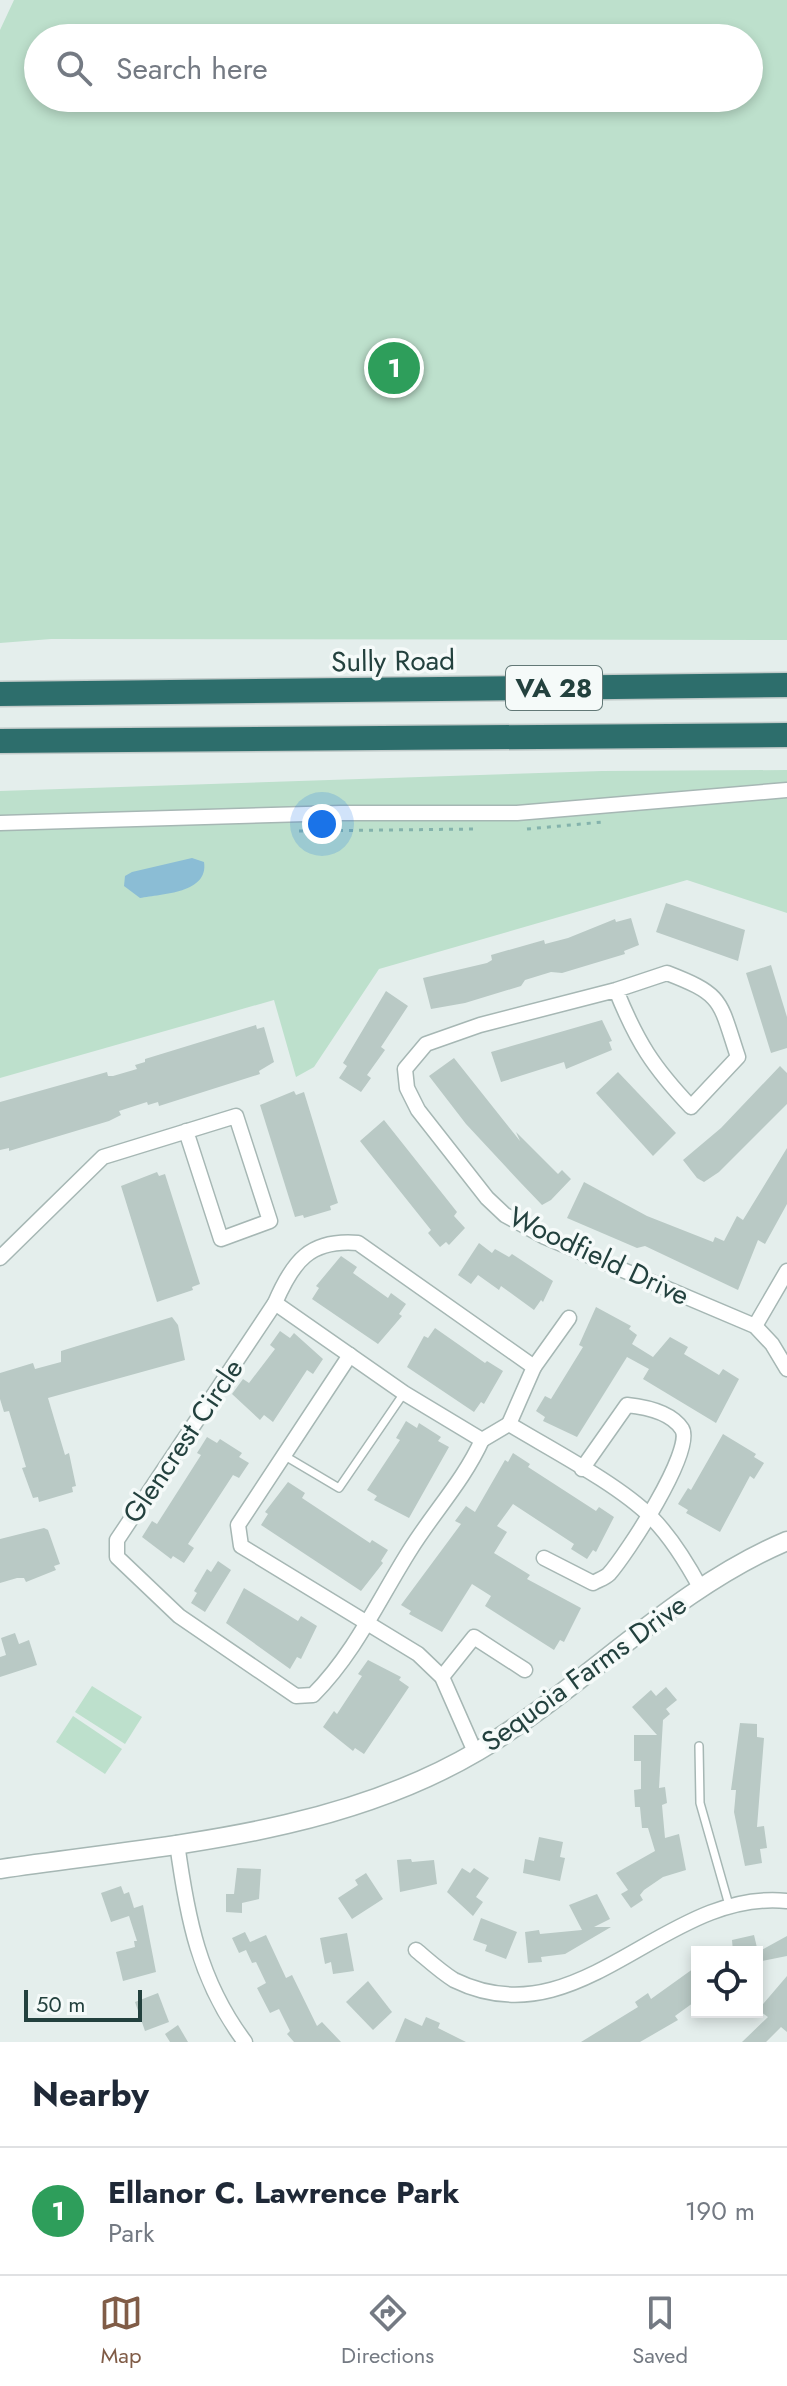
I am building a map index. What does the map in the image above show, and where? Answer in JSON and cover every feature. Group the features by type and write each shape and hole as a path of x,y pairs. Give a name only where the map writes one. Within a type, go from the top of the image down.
{"highway":[{"name":"Sully Road","path":"0,692 787,685"},
{"name":"VA 28","path":"0,741 787,735"},
{"path":"0,753 203,741"}],"street":[{"path":"0,823 325,813 517,813 787,790"},
{"name":"Woodfield Drive","path":"616,990 631,1028 653,1066 691,1107 738,1057 719,1001 707,989 667,973 616,990 480,1025 426,1044 405,1069 407,1088 418,1110 487,1198 505,1215 545,1237 755,1326 772,1344 787,1369"},
{"path":"0,1258 103,1157 186,1131 236,1116 270,1221 221,1239 186,1131"},
{"name":"Glencrest Circle","path":"482,1440 411,1548 367,1624 331,1677 313,1695 296,1696 179,1616 117,1557 117,1540 275,1303 285,1278 301,1257 333,1241 358,1243 534,1367"},
{"path":"755,1326 787,1271"},
{"path":"275,1303 404,1393 482,1440 509,1424 534,1367 569,1318"},
{"path":"350,1355 238,1525 241,1546 418,1654 442,1677 475,1752"},
{"path":"544,1558 593,1583 608,1575 650,1516 686,1444 683,1430 667,1415 627,1405 582,1469"},
{"path":"509,1424 650,1516 681,1553 701,1589"},
{"name":"Sequoia Farms Drive","path":"0,1869 177,1843 320,1817 380,1797 475,1752 537,1714 701,1589 787,1541"},
{"path":"442,1677 474,1637 525,1670"},
{"path":"177,1843 188,1920 196,1950 220,2004 245,2042"},
{"path":"416,1950 453,1980 476,1991 528,2000 588,1986 688,1922 729,1905 755,1900 787,1901"}],"lane":[{"path":"283,1455 339,1488 404,1393"},
{"path":"699,1746 700,1803 729,1905"}],"green space":[{"path":"14,0 787,0 787,640 51,639 0,643 0,30"},
{"path":"787,770 787,913 687,880 379,969 314,1067 296,1077 274,1000 0,1078 0,791 602,771"},
{"path":"92,1686 142,1717 125,1744 75,1712"},
{"path":"73,1716 122,1749 105,1774 56,1742"}],"water":[{"path":"192,858 204,862 204,872 192,886 140,898 124,886 125,876 132,872"}],"building":[{"path":"666,903 745,930 738,961 656,932"},
{"path":"631,918 639,945 624,951 625,954 562,973 551,972 525,980 521,986 465,1003 431,1009 423,978 487,963 492,960 491,955 544,940 545,944 568,938 615,919 616,922"},
{"path":"771,965 787,1017 787,1048 771,1053 746,973"},
{"path":"386,991 408,1006 381,1047 385,1050 367,1075 371,1078 361,1092 339,1078 347,1066 343,1063"},
{"path":"602,1020 612,1041 609,1042 612,1050 566,1069 564,1062 501,1082 491,1052"},
{"path":"256,1025 257,1029 264,1027 274,1062 259,1071 260,1074 159,1106 158,1102 148,1105 147,1102 119,1111 121,1115 109,1121 9,1151 9,1148 0,1150 0,1102 107,1072 108,1076 113,1076 137,1069 135,1065 145,1062 145,1059"},
{"path":"454,1058 520,1141 516,1132 558,1174 562,1170 571,1179 551,1200 542,1205 466,1124 429,1076"},
{"path":"780,1066 787,1073 787,1104 719,1172 704,1182 697,1178 683,1160 721,1128"},
{"path":"618,1072 676,1133 653,1156 596,1093"},
{"path":"294,1091 296,1095 304,1092 338,1203 330,1206 331,1210 304,1218 303,1215 295,1217 260,1105"},
{"path":"384,1120 457,1212 454,1216 465,1228 449,1245 446,1242 440,1247 428,1233 431,1230 360,1141"},
{"path":"787,1148 787,1204 765,1244 758,1240 738,1290 645,1246 637,1248 567,1218 584,1182 647,1216 713,1242 715,1237 724,1241 737,1216 743,1220"},
{"path":"157,1172 159,1176 165,1174 200,1284 192,1287 193,1290 157,1302 121,1186"},
{"path":"479,1243 492,1253 495,1249 509,1257 512,1254 553,1281 543,1302 541,1300 534,1310 501,1286 499,1290 478,1275 471,1284 458,1275"},
{"path":"341,1256 357,1267 353,1273 388,1298 391,1293 406,1304 399,1314 402,1316 378,1344 312,1299 319,1288 316,1286"},
{"path":"596,1307 631,1326 629,1329 637,1335 632,1344 653,1357 670,1337 688,1347 684,1354 719,1375 723,1369 739,1379 716,1423 643,1379 649,1369 627,1357 577,1437 543,1421 545,1417 536,1411 545,1396 551,1399 583,1347 579,1345"},
{"path":"172,1317 178,1325 185,1360 48,1398 65,1455 69,1453 76,1486 72,1487 73,1492 39,1502 38,1497 33,1498 22,1468 26,1467 9,1411 4,1412 0,1399 0,1373 33,1363 35,1369 61,1362 61,1351"},
{"path":"435,1328 485,1363 487,1361 503,1371 484,1404 481,1402 474,1412 407,1367 424,1336 428,1338"},
{"path":"280,1331 290,1338 294,1333 323,1359 313,1374 307,1370 273,1422 264,1415 260,1420 232,1394 243,1379 249,1383 275,1349 270,1345"},
{"path":"406,1421 417,1428 419,1423 441,1437 438,1441 449,1447 409,1518 374,1500 377,1496 367,1490 400,1440 396,1438"},
{"path":"723,1434 756,1454 754,1457 764,1463 754,1479 750,1476 720,1532 686,1513 688,1510 678,1504 688,1488 691,1490"},
{"path":"207,1437 217,1443 220,1439 242,1453 239,1457 249,1463 239,1478 233,1475 188,1544 194,1548 184,1563 173,1556 171,1559 142,1537 152,1521 157,1524 201,1455 197,1453"},
{"path":"513,1453 530,1464 528,1467 596,1511 599,1507 614,1517 596,1552 593,1550 587,1559 571,1549 574,1544 513,1504 497,1526 507,1532 494,1553 530,1575 527,1579 581,1608 564,1642 560,1640 554,1650 485,1606 491,1596 472,1584 442,1632 409,1614 411,1611 401,1605 461,1524 455,1521 466,1506 475,1512 505,1460 508,1462"},
{"path":"288,1482 305,1493 302,1498 370,1543 372,1540 388,1550 381,1561 383,1563 361,1591 261,1525 268,1514 265,1512"},
{"path":"44,1528 48,1530 60,1564 54,1566 56,1570 26,1582 24,1578 17,1578 0,1583 0,1539"},
{"path":"218,1561 231,1570 205,1612 191,1603 197,1593 194,1591 207,1569 211,1572"},
{"path":"244,1588 298,1621 301,1616 317,1626 301,1659 297,1657 290,1669 226,1623"},
{"path":"15,1633 19,1644 29,1640 37,1665 0,1677 0,1657 6,1655 1,1638"},
{"path":"368,1660 401,1677 399,1680 409,1687 364,1754 355,1748 353,1751 323,1727 334,1711 337,1714 362,1676 358,1674"},
{"path":"666,1687 677,1700 666,1709 670,1714 663,1720 659,1788 665,1787 667,1803 662,1805 665,1838 679,1834 686,1870 663,1877 644,1890 640,1895 643,1900 631,1908 621,1894 628,1890 616,1873 655,1851 648,1828 642,1828 640,1807 635,1807 634,1790 641,1789 641,1761 634,1761 634,1735 657,1735 632,1707 651,1690 656,1696"},
{"path":"740,1723 757,1724 757,1737 764,1738 757,1827 764,1826 767,1848 760,1849 762,1863 745,1866 734,1812 736,1790 731,1790"},
{"path":"539,1837 563,1842 560,1857 565,1858 560,1881 523,1873 525,1859 534,1861"},
{"path":"411,1859 412,1862 434,1860 437,1884 400,1892 397,1860"},
{"path":"237,1868 261,1869 259,1899 242,1903 242,1913 226,1912 226,1894 234,1894"},
{"path":"462,1868 470,1873 474,1868 489,1878 476,1897 483,1902 473,1916 447,1892"},
{"path":"366,1873 383,1899 352,1919 338,1898 358,1885 355,1880"},
{"path":"121,1886 124,1894 129,1892 134,1908 143,1905 156,1972 123,1981 116,1952 135,1947 134,1941 137,1941 129,1916 111,1922 101,1893"},
{"path":"597,1894 610,1919 594,1927 611,1927 565,1954 541,1957 542,1962 528,1963 525,1932 539,1930 540,1934 582,1930 569,1905"},
{"path":"481,1918 517,1932 506,1959 485,1951 487,1945 473,1940"},
{"path":"245,1932 250,1942 266,1935 286,1978 292,1975 317,2026 322,2022 341,2042 294,2042 287,2034 290,2031 279,2009 270,2013 257,1988 266,1983 256,1962 252,1963 246,1950 239,1953 232,1938"},
{"path":"347,1933 354,1971 333,1974 331,1962 325,1964 320,1938"},
{"path":"754,1935 757,1946 732,1946 732,1940"},
{"path":"787,1936 787,1956 763,1961 763,1949"},
{"path":"691,1970 691,2004 675,2016 678,2020 640,2042 581,2042 638,2007 635,2002 648,1993 651,1999"},
{"path":"787,1976 787,2032 781,2027 766,2042 742,2042 768,2017 763,2014 763,2004"},
{"path":"368,1981 392,2012 373,2030 346,2002"},
{"path":"158,1993 169,2022 145,2031 135,2002"},
{"path":"426,2017 440,2023 438,2028 466,2042 395,2042 405,2018 422,2026"},
{"path":"178,2025 188,2042 170,2042 165,2034"}],"place":[{"name":"Ellanor C. Lawrence Park","path":"394,368"}]}
